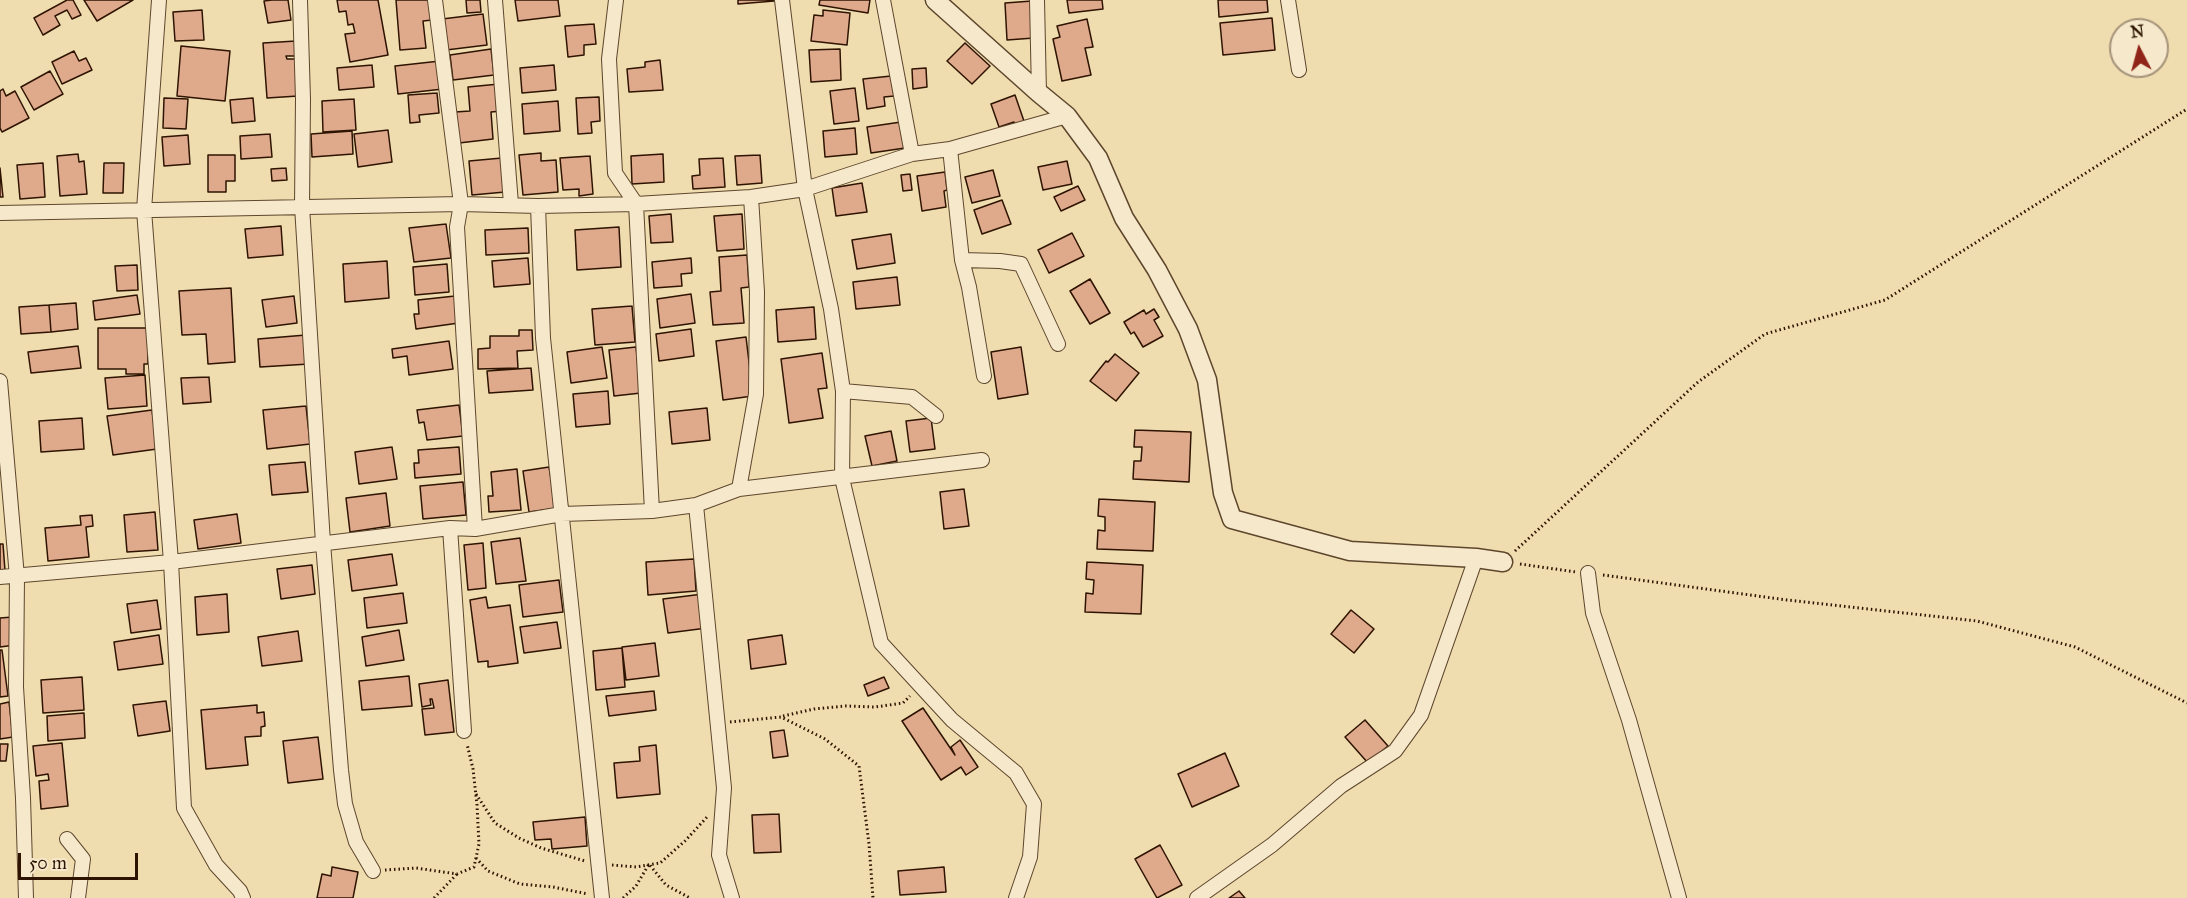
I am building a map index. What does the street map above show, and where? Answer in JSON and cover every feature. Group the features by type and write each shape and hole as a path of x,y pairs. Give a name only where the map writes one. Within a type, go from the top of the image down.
{"street":[{"path":"159,0 144,210 171,562 184,808 216,865 240,891 243,898"},
{"path":"300,0 303,99 302,206 323,543 345,804 356,842 373,871"},
{"path":"435,0 461,204 457,227 475,529"},
{"path":"495,0 512,204"},
{"path":"616,0 609,59 615,173 636,204 652,511"},
{"path":"782,0 806,189 831,309 843,391 842,477 881,643 952,720 1016,773 1034,804 1029,857 1016,898"},
{"path":"883,0 912,154"},
{"path":"935,0 1067,116 1098,158 1124,218 1157,270 1188,329 1207,380 1223,494 1232,519 1350,551 1476,558 1503,562"},
{"path":"1037,0 1039,93"},
{"path":"1288,0 1299,70"},
{"path":"0,213 302,206 636,204 751,197 806,189 912,154 950,149 1067,116"},
{"path":"950,149 962,260 969,287 984,376"},
{"path":"739,489 756,394 757,292 751,197"},
{"path":"538,206 543,338 602,898"},
{"path":"962,260 1021,264 1058,344"},
{"path":"0,381 17,577 16,687 26,898"},
{"path":"843,391 912,397 936,416"},
{"path":"0,577 171,562 450,528 475,529 562,514 652,511 696,505 739,489 982,460"},
{"path":"696,505 724,788 719,855 732,898"},
{"path":"450,528 464,731"},
{"path":"1197,898 1272,845 1341,786 1395,751 1421,715 1476,558"},
{"path":"1588,573 1593,613 1629,720 1679,898"},
{"path":"67,839 83,859 78,898"}],"path":[{"path":"1503,562 1698,382 1765,334 1885,300 2187,109"},
{"path":"1503,562 1787,600 1977,621 2075,646 2187,703"},
{"path":"717,723 781,717 814,709 846,706 875,708 903,703 920,685"},
{"path":"781,717 825,739 859,766 873,898"},
{"path":"434,898 457,874 474,867 479,844 473,769 464,731"},
{"path":"476,794 495,823 519,838 550,851 598,864 636,867 660,862 685,841 707,817 723,808"},
{"path":"476,858 488,871 520,884 553,887 602,898"},
{"path":"623,898 636,886 649,864"},
{"path":"649,864 666,885 690,898"},
{"path":"373,871 416,868 457,874"}],"building":[{"path":"67,0 73,0 81,15 72,19 67,10 55,16 60,25 43,35 34,18"},
{"path":"84,0 133,0 97,21"},
{"path":"288,0 291,20 268,23 264,1"},
{"path":"337,0 378,0 388,55 350,62 345,34 355,33 353,24 348,25 346,11 339,12"},
{"path":"396,0 431,0 432,20 423,21 426,48 400,50"},
{"path":"466,0 480,0 481,12 467,13"},
{"path":"515,0 558,0 560,16 518,21"},
{"path":"738,0 774,0 774,1 738,4"},
{"path":"820,0 870,0 868,13 819,5"},
{"path":"1067,0 1102,0 1103,9 1069,13"},
{"path":"1218,0 1267,0 1268,12 1219,17"},
{"path":"1032,1 1034,38 1007,40 1005,3"},
{"path":"202,10 204,40 175,41 173,12"},
{"path":"823,10 850,13 847,45 811,41 814,15 823,16"},
{"path":"483,14 487,45 446,50 442,19"},
{"path":"1272,18 1275,50 1223,55 1220,23"},
{"path":"1087,19 1093,47 1085,48 1091,75 1062,81 1053,39 1060,37 1057,26"},
{"path":"594,24 596,44 584,45 584,55 568,57 565,26"},
{"path":"296,41 297,56 286,56 287,59 299,59 298,96 267,98 263,43"},
{"path":"965,43 990,66 972,84 947,61"},
{"path":"181,46 230,51 225,101 177,96"},
{"path":"491,49 494,75 453,80 450,55"},
{"path":"840,49 841,80 811,82 809,50"},
{"path":"74,51 79,61 86,58 92,70 62,84 52,62"},
{"path":"660,60 663,90 629,92 627,69 645,67 645,62"},
{"path":"440,61 443,89 398,94 395,66"},
{"path":"372,65 374,87 339,90 337,68"},
{"path":"554,65 556,90 522,93 520,68"},
{"path":"926,68 927,87 913,89 912,69"},
{"path":"50,71 63,94 34,110 21,87"},
{"path":"891,76 894,96 884,97 885,106 867,109 863,79"},
{"path":"499,84 502,111 491,112 493,139 459,143 455,112 470,111 468,87"},
{"path":"855,88 859,121 834,124 830,91"},
{"path":"3,89 6,96 15,91 29,118 2,132 0,128 0,91"},
{"path":"437,93 439,113 419,115 420,122 410,123 408,95"},
{"path":"1015,95 1025,124 1016,127 1014,122 999,127 991,104"},
{"path":"599,97 600,121 591,122 592,133 578,134 576,98"},
{"path":"164,98 188,99 186,129 163,128"},
{"path":"253,98 255,121 232,123 230,100"},
{"path":"354,99 356,130 323,132 322,101"},
{"path":"558,101 560,131 524,134 522,104"},
{"path":"901,122 905,148 871,153 867,127"},
{"path":"855,128 857,154 825,157 823,131"},
{"path":"388,130 392,162 358,167 354,134"},
{"path":"352,131 353,154 312,157 311,134"},
{"path":"270,134 272,157 241,159 240,136"},
{"path":"188,135 190,164 164,166 162,137"},
{"path":"541,153 541,161 556,160 558,192 523,195 519,155"},
{"path":"78,154 79,162 84,161 87,194 60,196 57,156"},
{"path":"663,154 664,182 632,184 631,156"},
{"path":"208,155 235,155 235,181 226,181 226,192 208,192"},
{"path":"760,155 762,183 737,185 735,156"},
{"path":"590,156 593,194 579,196 579,189 563,190 560,158"},
{"path":"502,158 505,192 472,195 469,161"},
{"path":"723,158 725,187 693,189 692,176 700,175 699,159"},
{"path":"1067,161 1072,184 1043,190 1038,167"},
{"path":"43,163 45,197 20,199 17,165"},
{"path":"104,163 124,163 123,193 103,193"},
{"path":"0,168 3,197 0,197"},
{"path":"286,168 287,180 272,181 271,169"},
{"path":"993,170 1000,196 972,203 965,177"},
{"path":"945,172 946,207 922,211 917,176"},
{"path":"910,174 912,190 903,191 901,175"},
{"path":"862,183 867,212 836,216 832,188"},
{"path":"1078,186 1085,200 1061,211 1054,197"},
{"path":"1002,200 1011,224 982,234 974,210"},
{"path":"671,214 673,242 651,243 649,216"},
{"path":"742,214 744,249 717,251 714,216"},
{"path":"446,224 451,258 414,262 409,228"},
{"path":"281,226 283,255 248,258 245,229"},
{"path":"619,227 621,267 577,270 575,230"},
{"path":"528,228 529,253 486,255 485,230"},
{"path":"1072,233 1084,256 1049,273 1038,250"},
{"path":"891,234 895,263 857,269 852,240"},
{"path":"747,255 749,287 741,288 744,323 713,325 710,292 721,291 719,257"},
{"path":"528,258 530,284 494,287 492,261"},
{"path":"691,258 692,273 681,274 682,286 654,288 652,262"},
{"path":"387,261 389,298 345,302 343,264"},
{"path":"447,264 449,292 415,295 413,267"},
{"path":"137,265 138,290 117,291 115,266"},
{"path":"897,277 900,305 856,309 853,282"},
{"path":"1090,279 1110,313 1090,324 1070,291"},
{"path":"231,288 235,362 208,364 206,334 182,335 179,291"},
{"path":"691,294 695,323 660,328 657,299"},
{"path":"137,295 140,314 95,320 93,301"},
{"path":"294,296 297,323 266,327 262,300"},
{"path":"455,296 459,323 416,329 414,314 419,314 418,300"},
{"path":"76,303 78,329 51,332 49,305"},
{"path":"49,305 51,332 21,334 19,307"},
{"path":"632,306 635,342 595,345 592,309"},
{"path":"814,307 816,339 778,342 776,310"},
{"path":"1154,309 1159,317 1154,320 1163,336 1143,347 1134,332 1131,334 1124,322 1144,310 1146,314"},
{"path":"98,328 148,328 148,364 144,364 144,374 126,374 126,369 98,369"},
{"path":"691,329 694,356 659,361 656,334"},
{"path":"519,330 532,330 533,350 517,351 518,368 478,369 478,349 490,348 490,336 519,336"},
{"path":"306,335 309,364 260,367 258,339"},
{"path":"746,337 753,396 723,400 716,341"},
{"path":"449,341 453,369 409,375 407,356 393,358 392,349"},
{"path":"78,346 81,368 31,373 28,352"},
{"path":"602,347 607,378 571,383 567,352"},
{"path":"636,347 641,393 614,396 609,350"},
{"path":"1021,347 1028,394 998,399 991,352"},
{"path":"822,353 827,388 818,389 823,418 789,423 781,359"},
{"path":"1115,354 1139,373 1116,401 1090,381 1106,361 1108,362"},
{"path":"531,368 533,390 489,393 487,371"},
{"path":"145,375 147,406 108,409 105,378"},
{"path":"209,377 211,402 183,404 181,378"},
{"path":"608,391 610,424 576,427 573,394"},
{"path":"459,405 463,436 427,440 424,422 419,423 417,410"},
{"path":"306,406 310,444 267,449 263,410"},
{"path":"707,408 710,440 672,444 669,412"},
{"path":"152,410 157,449 113,455 107,416"},
{"path":"82,418 84,449 41,452 39,421"},
{"path":"931,418 935,449 910,452 906,421"},
{"path":"1135,430 1191,432 1189,482 1133,479 1134,461 1141,461 1142,447 1134,447"},
{"path":"891,431 897,461 872,466 865,436"},
{"path":"392,447 397,479 359,484 355,452"},
{"path":"459,447 461,474 415,478 414,463 419,463 418,450"},
{"path":"305,462 308,492 272,495 269,465"},
{"path":"549,467 552,484 556,483 559,508 529,512 523,471"},
{"path":"517,469 521,510 489,512 488,496 493,496 491,472"},
{"path":"463,482 466,515 423,519 420,486"},
{"path":"964,489 969,526 944,529 940,492"},
{"path":"386,493 390,526 350,532 346,498"},
{"path":"1099,499 1155,502 1153,551 1097,549 1098,530 1105,531 1105,517 1098,516"},
{"path":"155,512 158,550 127,552 124,515"},
{"path":"237,514 241,543 198,549 194,520"},
{"path":"92,515 93,526 86,527 89,557 48,561 45,528 81,525 80,516"},
{"path":"520,538 526,581 496,584 491,542"},
{"path":"483,543 486,588 468,590 464,545"},
{"path":"0,544 3,544 5,571 0,572"},
{"path":"392,554 397,585 352,591 348,560"},
{"path":"694,559 696,591 648,595 646,562"},
{"path":"1087,562 1143,565 1141,614 1085,612 1086,593 1093,594 1094,580 1086,579"},
{"path":"312,565 315,594 281,599 277,569"},
{"path":"559,580 563,612 523,617 519,585"},
{"path":"403,593 407,623 367,628 364,598"},
{"path":"227,594 229,632 197,635 195,597"},
{"path":"703,594 707,628 668,633 663,599"},
{"path":"486,597 488,608 510,605 518,663 488,667 488,661 478,662 470,600"},
{"path":"157,600 161,629 131,633 127,604"},
{"path":"1351,610 1374,629 1354,653 1331,634"},
{"path":"13,617 15,645 0,647 0,618"},
{"path":"557,622 561,648 524,653 520,627"},
{"path":"399,630 404,660 366,666 362,637"},
{"path":"298,631 302,661 262,666 258,637"},
{"path":"159,635 163,664 118,670 114,642"},
{"path":"782,635 786,664 751,669 748,640"},
{"path":"655,643 659,676 626,680 622,647"},
{"path":"622,648 625,687 596,690 593,651"},
{"path":"0,650 2,650 8,696 0,697"},
{"path":"409,676 412,706 362,710 359,681"},
{"path":"82,677 84,710 43,713 41,680"},
{"path":"884,677 889,688 868,696 864,685"},
{"path":"448,680 454,732 425,735 422,709 434,708 432,699 430,699 431,705 422,707 419,684"},
{"path":"654,691 656,710 609,716 606,696"},
{"path":"166,701 170,731 138,736 133,705"},
{"path":"9,702 13,737 0,739 0,704"},
{"path":"257,705 257,713 264,712 265,726 261,727 261,736 245,737 248,765 206,769 201,710"},
{"path":"923,708 955,755 951,747 960,740 978,767 966,775 961,767 941,780 902,721"},
{"path":"84,713 85,738 48,741 47,716"},
{"path":"1365,720 1388,746 1368,763 1345,737"},
{"path":"784,730 788,756 773,758 770,732"},
{"path":"318,737 323,779 288,783 283,741"},
{"path":"62,743 68,806 41,809 39,781 49,780 48,774 36,776 33,746"},
{"path":"0,744 8,744 6,761 0,761"},
{"path":"656,745 660,794 617,798 614,763 640,761 639,747"},
{"path":"1225,753 1239,786 1192,807 1178,774"},
{"path":"779,814 781,852 754,853 752,815"},
{"path":"585,817 587,846 552,849 551,839 535,840 533,822"},
{"path":"1160,845 1182,885 1157,898 1135,859"},
{"path":"332,867 358,872 353,898 317,898 322,874 331,876"},
{"path":"944,867 946,892 900,895 898,871"},
{"path":"1239,891 1245,898 1229,898"}]}
